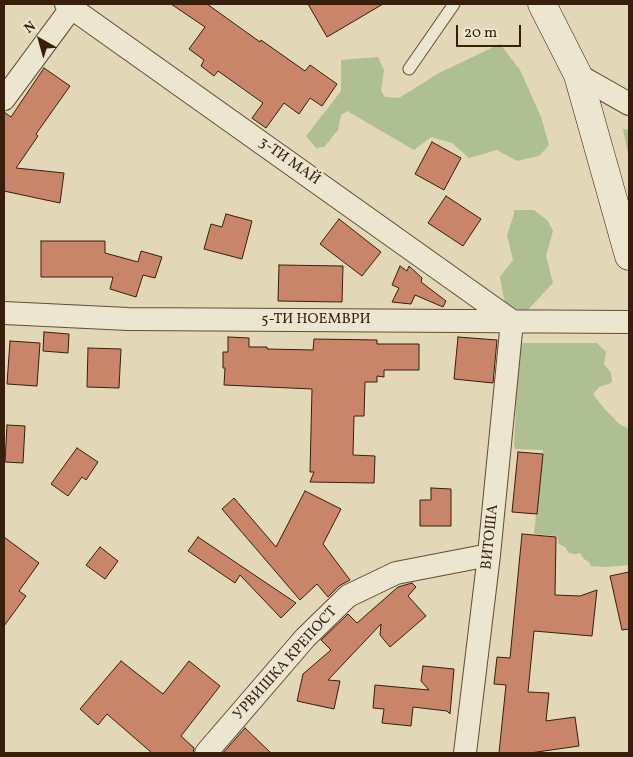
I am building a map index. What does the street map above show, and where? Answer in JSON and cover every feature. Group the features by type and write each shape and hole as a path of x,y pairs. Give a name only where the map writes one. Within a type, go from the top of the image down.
{"main road":[{"path":"542,4 578,76 629,256"}],"street":[{"path":"4,100 69,6"},
{"name":"3-ТИ МАЙ","path":"69,6 512,321"},
{"path":"578,76 629,104"},
{"name":"5-ТИ НОЕМВРИ","path":"4,313 128,320 629,322"},
{"name":"ВИТОША","path":"465,753 489,555 512,321"},
{"name":"УРВИШКА КРЕПОСТ","path":"206,753 304,638 348,596 396,573 489,555"}],"lane":[{"path":"409,69 454,4"}],"green space":[{"path":"500,44 520,70 541,117 549,145 539,156 517,161 497,150 469,158 452,143 431,137 414,150 347,111 341,115 338,130 324,147 316,148 306,136 341,91 341,60 378,57 384,70 381,91 385,97 399,98 439,73"},
{"path":"623,129 629,130 629,159"},
{"path":"514,210 534,210 548,221 553,231 546,256 553,283 526,312 505,305 500,277 513,260 507,235"},
{"path":"519,343 597,343 606,352 604,364 611,373 612,382 599,387 593,394 618,423 629,429 629,565 591,566 580,553 569,553 565,547 559,544 557,536 534,534 543,450 515,449 514,445"}],"building":[{"path":"171,4 207,4 305,71 310,65 337,84 322,106 310,98 299,114 284,103 266,128 252,118 263,103 218,71 214,76 201,66 204,60 189,49 205,27"},
{"path":"308,4 383,4 327,37"},
{"path":"44,68 70,86 36,134 38,136 16,168 64,173 60,203 4,191 4,112 11,117"},
{"path":"432,142 461,158 444,190 415,174"},
{"path":"446,196 481,219 463,246 428,223"},
{"path":"226,214 252,221 242,259 204,249 211,224 222,227"},
{"path":"339,219 381,252 362,276 320,244"},
{"path":"41,241 105,241 105,253 138,262 141,251 162,257 155,278 143,275 136,297 110,289 113,277 41,277"},
{"path":"279,265 343,266 342,302 278,301"},
{"path":"400,266 407,271 409,266 422,278 421,282 446,301 443,307 415,295 411,304 392,302 399,288 392,285"},
{"path":"44,332 69,334 68,353 43,351"},
{"path":"228,337 249,338 249,347 267,347 267,349 313,350 314,339 377,340 377,344 419,344 419,370 384,370 384,377 377,376 377,382 365,382 364,416 354,416 353,455 375,456 374,483 310,482 314,472 310,472 312,389 224,385 225,368 223,368 223,352 228,352"},
{"path":"458,337 497,340 493,383 454,379"},
{"path":"10,341 40,343 37,386 7,384"},
{"path":"88,348 121,349 119,388 87,387"},
{"path":"7,425 25,426 23,463 5,462"},
{"path":"77,448 98,462 86,480 82,477 68,496 51,484"},
{"path":"518,452 543,454 537,514 512,512"},
{"path":"431,488 451,489 451,526 420,526 420,500 431,500"},
{"path":"305,491 341,509 323,544 350,580 339,586 328,597 317,584 300,600 222,509 234,498 276,547"},
{"path":"522,534 556,537 555,595 580,596 597,590 592,636 534,631 528,692 549,693 546,721 575,717 579,746 530,753 499,753 506,685 494,684 497,657 510,658"},
{"path":"4,537 39,563 19,591 26,596 4,626"},
{"path":"198,537 296,603 281,618 240,575 235,583 188,551"},
{"path":"100,547 118,561 105,579 86,565"},
{"path":"629,572 629,629 622,630 610,576"},
{"path":"412,583 416,587 408,596 426,616 390,647 380,635 381,624 328,680 340,681 334,709 297,701 303,674 331,650 321,640 348,614 357,623 398,587"},
{"path":"121,661 163,694 189,661 220,686 181,736 194,748 193,753 152,753 107,714 98,725 80,709"},
{"path":"423,666 454,669 450,714 447,711 413,707 411,726 382,723 384,709 373,708 375,685 429,690 421,681"},
{"path":"245,728 271,753 223,753"}]}
